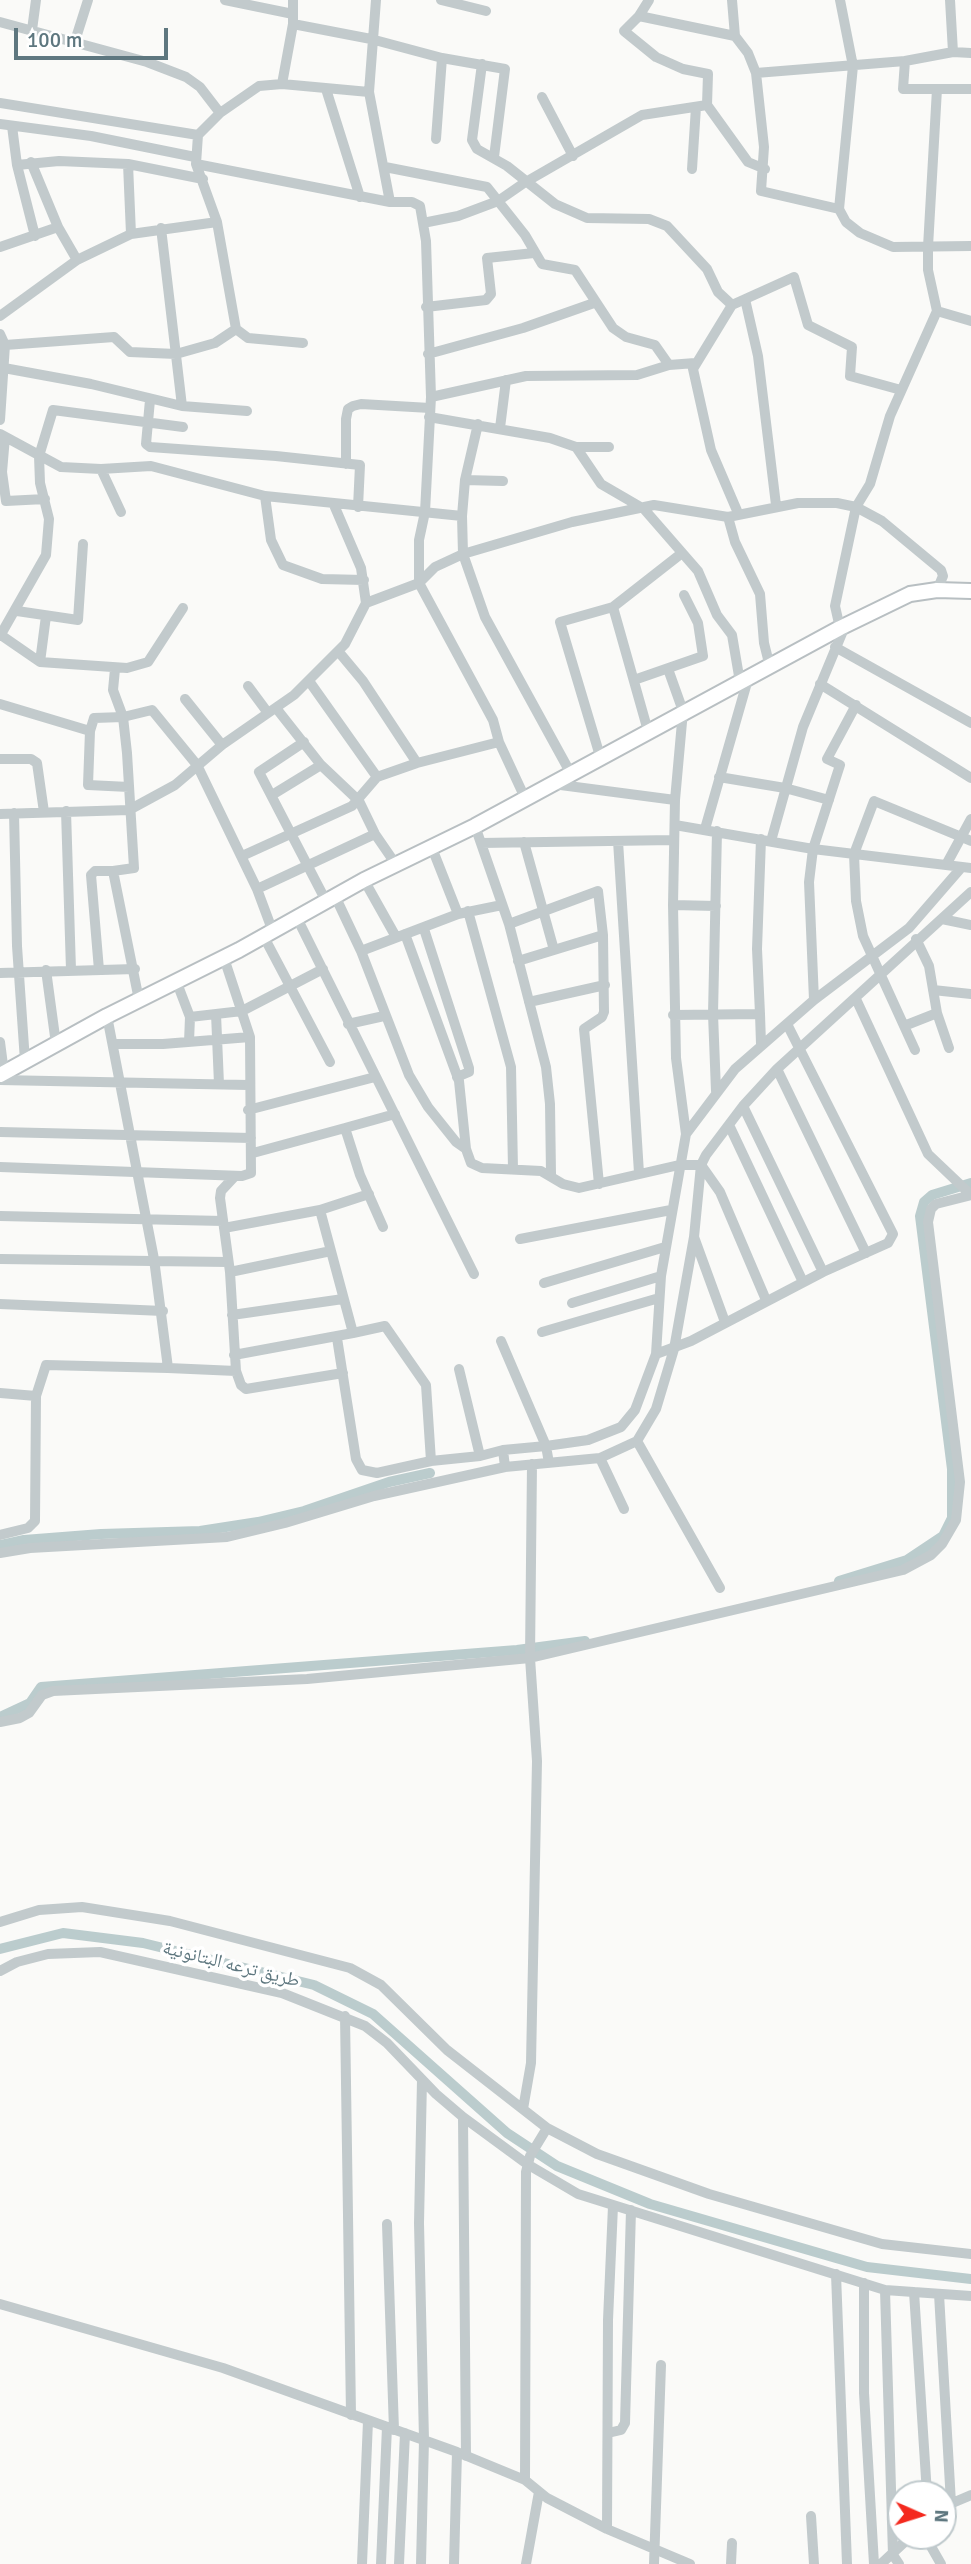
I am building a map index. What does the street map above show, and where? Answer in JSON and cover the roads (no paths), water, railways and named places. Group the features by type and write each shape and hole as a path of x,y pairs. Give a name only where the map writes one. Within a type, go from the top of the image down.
{"main road":[{"path":"1,1076 107,1016 177,983 330,898 474,826 683,711 900,598 937,590 971,591"}],"street":[{"path":"32,30 36,0"},
{"path":"75,41 88,0"},
{"path":"225,0 442,58 502,68 505,72 494,157"},
{"path":"282,84 293,19 293,0"},
{"path":"376,0 369,92 390,202"},
{"path":"441,0 486,11"},
{"path":"649,0 639,16 624,31 656,57 683,69 708,74 692,169"},
{"path":"732,0 735,36 748,53 756,73 765,169 761,191 839,209"},
{"path":"840,0 853,66 839,209 846,222 860,233 893,247 971,246"},
{"path":"950,0 953,52"},
{"path":"639,16 735,36"},
{"path":"0,22 75,41 186,77 200,87 220,113"},
{"path":"756,73 905,61 953,52 971,53"},
{"path":"436,139 442,58"},
{"path":"905,61 903,89 971,89"},
{"path":"482,65 472,140 477,149 494,157 524,183 555,204 587,218 649,219 667,226 707,269 718,292 732,305"},
{"path":"303,342 248,338 236,329 217,222 195,161 198,135 220,113 259,86 282,84 369,92"},
{"path":"326,89 360,197"},
{"path":"761,1044 757,949 766,840 842,627 835,606 856,507 870,484 901,390 937,311 928,270 928,247 937,89"},
{"path":"542,97 573,156"},
{"path":"0,103 198,135"},
{"path":"423,223 458,216 499,201 524,183 642,115 702,106"},
{"path":"702,106 748,162 765,169"},
{"path":"35,236 6,125 91,136 360,197 417,203 423,223 430,407 425,512 419,540 419,583 494,720 499,742 525,799"},
{"path":"17,165 31,162 128,164 203,179"},
{"path":"31,162 58,227 77,260"},
{"path":"128,164 131,234"},
{"path":"385,167 480,184 491,190 525,235 542,264 575,270 594,303 613,328 626,337 655,345 669,365"},
{"path":"0,316 77,260 131,234 217,222"},
{"path":"1,244 58,227"},
{"path":"161,228 182,406"},
{"path":"426,307 486,300 491,294 488,258 534,253"},
{"path":"770,667 764,643 760,594 735,542 733,515 707,436 693,369 695,363 732,305 794,277 808,325 852,346 850,376 901,390"},
{"path":"745,299 758,356 776,505"},
{"path":"428,354 523,328 594,303"},
{"path":"937,311 970,317"},
{"path":"5,345 114,337 130,352 176,354 215,343 236,329"},
{"path":"0,334 5,345 0,420"},
{"path":"430,407 506,380 526,376 637,375 669,365 695,363"},
{"path":"4,368 84,382 182,406 247,411"},
{"path":"500,428 506,380"},
{"path":"150,400 146,444 150,447 360,465 358,507"},
{"path":"346,464 348,409 361,404 430,407 478,424 550,438 576,447 609,447"},
{"path":"183,427 53,410 39,456 39,474 49,527 46,555 17,611 0,636 40,662 115,669 148,662 183,608"},
{"path":"478,424 465,480 463,554 485,617 570,772"},
{"path":"45,499 6,501 2,472 3,435 61,467 101,469 151,466 265,496 462,516"},
{"path":"576,447 608,490 644,509 703,579 717,615 732,635 744,680 719,778 711,830 716,906 713,1014 716,1091"},
{"path":"101,469 121,512"},
{"path":"465,480 503,481"},
{"path":"265,496 271,540 283,565 323,579 364,580"},
{"path":"366,603 419,583 435,567 463,554 572,522 663,505 733,515 776,505 822,503 856,507 881,521 941,570 943,576 937,590"},
{"path":"0,814 129,810 175,785 222,745 309,681 338,651 358,622 366,603 364,580 334,505"},
{"path":"17,611 78,621 83,544"},
{"path":"600,756 560,622 614,607 682,553"},
{"path":"634,680 703,656 698,623 684,596"},
{"path":"614,607 648,731"},
{"path":"698,623 717,615"},
{"path":"40,662 46,616"},
{"path":"835,647 971,723"},
{"path":"338,651 363,681 417,763"},
{"path":"338,1338 356,1459 362,1470 377,1473 431,1461 588,1440 621,1427 635,1410 656,1354 661,1276 686,1134 673,1015 673,840 683,711 668,668"},
{"path":"99,970 91,875 93,872 134,868 123,717 114,696 115,669"},
{"path":"309,681 377,777"},
{"path":"820,684 971,778"},
{"path":"248,686 304,742 321,765 359,801 374,834 397,866"},
{"path":"185,699 222,745"},
{"path":"0,704 90,731"},
{"path":"814,1000 810,882 813,849 840,765 827,759 856,705"},
{"path":"129,787 88,785 90,731 94,718 123,717 152,710 197,765 257,889 268,934 288,986 330,1062"},
{"path":"304,742 259,772 307,867 330,898 361,951 403,1063 423,1099 456,1142 466,1149"},
{"path":"242,856 359,801 377,777 417,763 499,742"},
{"path":"0,758 31,759 37,763 44,812"},
{"path":"272,795 321,765"},
{"path":"719,778 785,788 829,800"},
{"path":"552,783 675,800"},
{"path":"915,1050 870,957 859,919 854,854 874,801 966,839"},
{"path":"66,811 71,970"},
{"path":"13,813 25,1061"},
{"path":"946,865 966,839 971,819"},
{"path":"675,825 813,849 966,868"},
{"path":"474,826 509,923 548,1080 551,1174"},
{"path":"257,889 374,834"},
{"path":"481,843 673,840"},
{"path":"618,841 639,1173"},
{"path":"524,842 554,950"},
{"path":"432,848 463,913 511,1067 513,1169"},
{"path":"686,1134 716,1091 761,1044 909,928 966,868"},
{"path":"113,871 135,969 139,1000"},
{"path":"364,880 400,936 457,1077 466,1149 476,1166 551,1174 574,1188 679,1165 701,1165"},
{"path":"509,923 598,891 603,935 604,1014 584,1029 598,1184"},
{"path":"0,1553 30,1548 227,1537 374,1496 505,1467 600,1458 637,1441 656,1409 674,1349 694,1237 701,1165 743,1106 777,1069 919,943 971,892"},
{"path":"361,951 463,913 502,905"},
{"path":"673,905 716,906"},
{"path":"298,918 348,1024 474,1274"},
{"path":"942,919 971,925"},
{"path":"909,928 929,966 937,1013 949,1048"},
{"path":"424,929 469,1068 469,1072 457,1077"},
{"path":"518,961 603,935"},
{"path":"0,1167 235,1176 251,1173 253,1153 248,1110 250,1037 224,958"},
{"path":"0,973 135,969"},
{"path":"190,1017 242,1012 323,969"},
{"path":"46,970 56,1044"},
{"path":"177,983 190,1017 189,1042"},
{"path":"529,1002 605,985"},
{"path":"933,990 971,994"},
{"path":"856,999 928,1154 971,1195"},
{"path":"904,1026 937,1013"},
{"path":"216,1014 219,1084"},
{"path":"673,1015 760,1014"},
{"path":"107,1016 154,1259 169,1368"},
{"path":"348,1024 384,1016"},
{"path":"656,1354 674,1349 766,1300 888,1243 893,1234 787,1024"},
{"path":"114,1044 250,1037"},
{"path":"0,1042 1,1076 121,1084 248,1085"},
{"path":"777,1069 866,1253"},
{"path":"248,1110 376,1077"},
{"path":"743,1106 823,1272"},
{"path":"253,1153 395,1114"},
{"path":"729,1125 803,1282"},
{"path":"345,1128 383,1227"},
{"path":"0,1132 251,1138"},
{"path":"701,1165 720,1192 766,1300"},
{"path":"235,1176 220,1193 229,1267 234,1355 241,1385 246,1389 343,1373"},
{"path":"0,1216 224,1225 320,1210 369,1194"},
{"path":"0,1722 20,1718 29,1713 42,1695 52,1691 307,1679 530,1652 904,1570 931,1555 942,1544 956,1520 960,1482 928,1222 931,1209 936,1204 971,1195"},
{"path":"320,1210 353,1333"},
{"path":"520,1239 671,1210"},
{"path":"694,1237 725,1322"},
{"path":"544,1283 665,1247"},
{"path":"0,1259 154,1259 229,1267 331,1251"},
{"path":"572,1303 661,1276"},
{"path":"542,1332 659,1298"},
{"path":"232,1315 343,1299"},
{"path":"0,1304 163,1311"},
{"path":"234,1355 338,1338 385,1326 426,1385 431,1461"},
{"path":"501,1341 546,1446 549,1463"},
{"path":"0,1535 28,1528 35,1521 36,1396 43,1370 50,1363 236,1371"},
{"path":"458,1369 480,1456"},
{"path":"0,1393 36,1396"},
{"path":"637,1441 720,1588"},
{"path":"503,1450 505,1467"},
{"path":"600,1458 624,1508"},
{"path":"523,2109 531,2063 537,1761 530,1652 532,1464"},
{"path":"0,1922 39,1910 82,1908 170,1921 349,1968 381,1985 447,2050 547,2128 597,2154 709,2194 881,2244 971,2254"},
{"name":"طريق ترعه البتانونية","path":"0,1971 25,1959 47,1954 100,1952 212,1979 266,1988 345,2016 378,2034 422,2080 463,2117 578,2194 886,2290 971,2296"},
{"path":"345,2016 351,2415"},
{"path":"421,2564 424,2440 419,2223 422,2080"},
{"path":"454,2564 461,2454 463,2117"},
{"path":"525,2480 528,2160 547,2128"},
{"path":"607,2529 613,2206"},
{"path":"608,2433 621,2430 625,2423 631,2210"},
{"path":"387,2224 399,2564"},
{"path":"836,2274 847,2564"},
{"path":"863,2283 864,2393 874,2564"},
{"path":"881,2564 896,2559 886,2290"},
{"path":"914,2292 926,2480"},
{"path":"939,2294 946,2480"},
{"path":"0,2304 223,2368 424,2440 525,2480 539,2492 607,2529 690,2564"},
{"path":"654,2564 661,2364"},
{"path":"362,2564 368,2421"},
{"path":"381,2564 395,2430"},
{"path":"526,2564 539,2492"},
{"path":"811,2516 814,2564"},
{"path":"731,2564 732,2543"}],"waterway":[{"path":"839,1581 907,1560 943,1536 952,1518 952,1469 920,1216 924,1202 932,1195 971,1183"},
{"path":"0,1545 24,1540 101,1534 200,1531 258,1522 304,1511 389,1482 430,1473"},
{"path":"0,1717 30,1703 41,1687 517,1650 585,1641"},
{"path":"0,1949 63,1933 143,1943 314,1985 373,2014 507,2133 557,2166 650,2204 867,2267 971,2279"}]}
